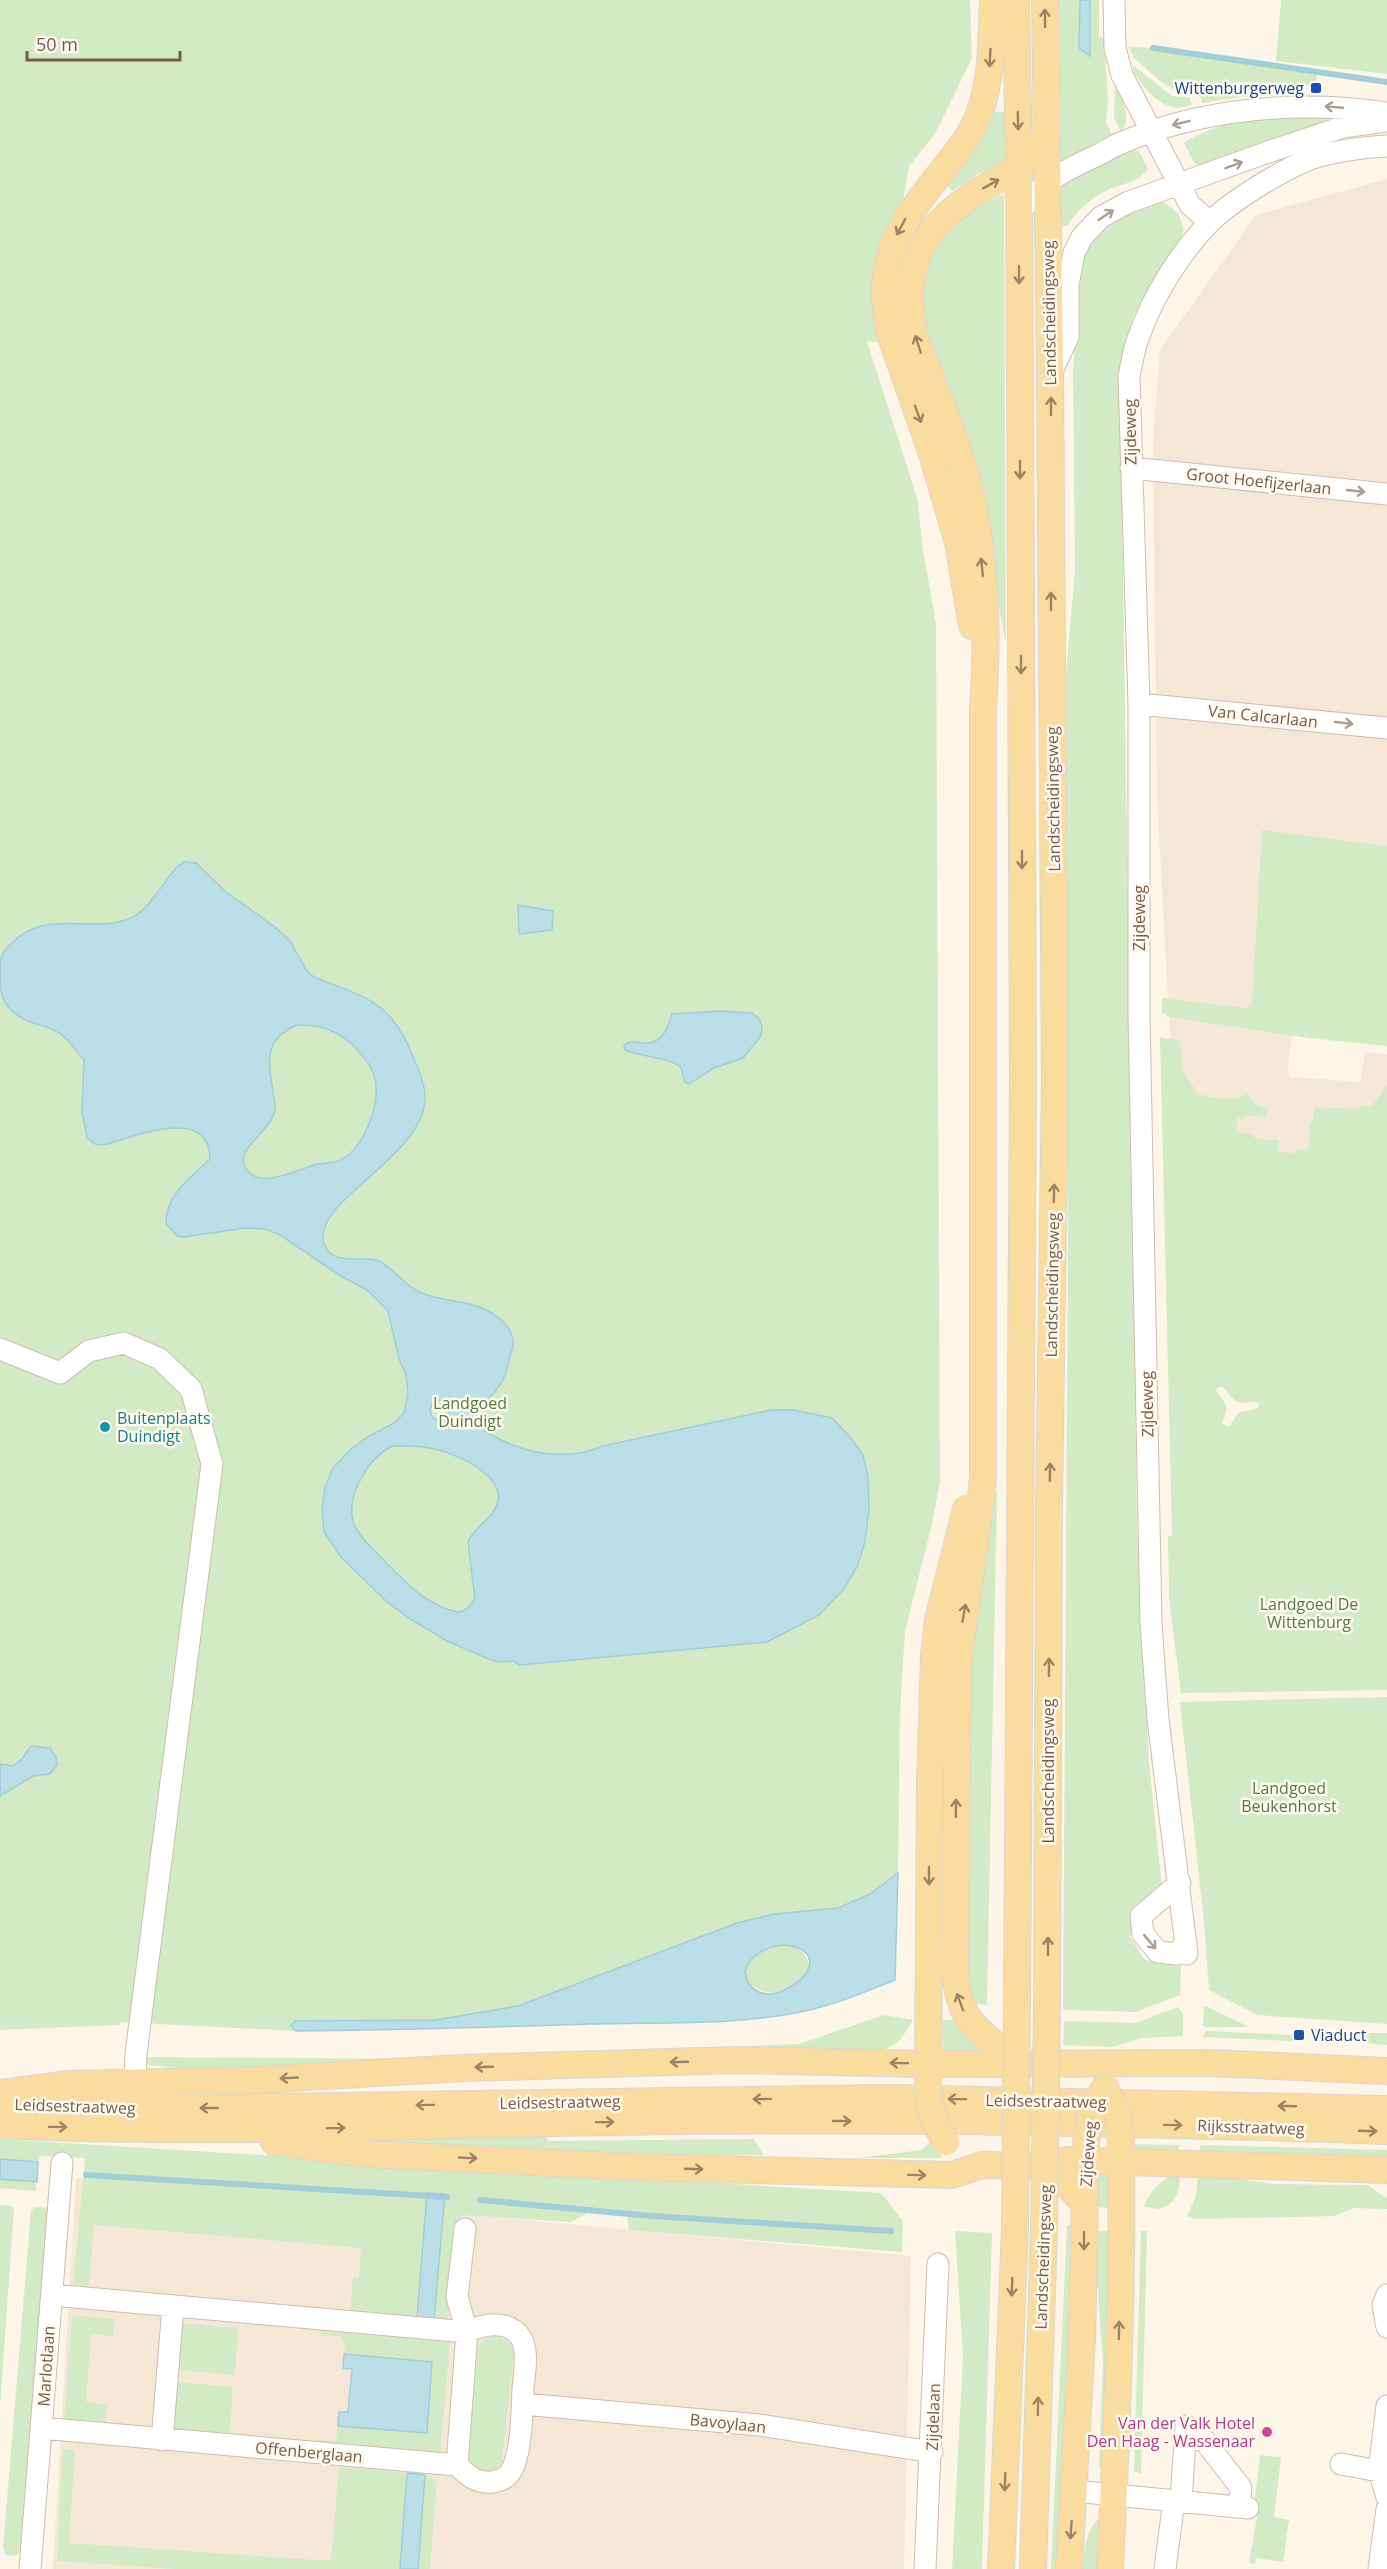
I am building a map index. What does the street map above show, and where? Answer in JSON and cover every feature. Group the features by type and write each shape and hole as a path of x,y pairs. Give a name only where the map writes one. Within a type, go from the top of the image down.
{"main road":[{"path":"983,709 958,542 932,454 894,349 887,319 885,285 892,244 906,218 965,141 979,115 989,76 993,0"},
{"name":"Landscheidingsweg","path":"1001,2569 1015,2229 1023,1078 1019,168 1016,0"},
{"name":"Landscheidingsweg","path":"1033,2569 1044,2229 1049,1505 1055,1079 1045,0"},
{"path":"1018,2064 978,2032 969,2021 957,1996 955,1972 958,1671 961,1626 980,1516 983,1417 983,709 986,616 974,511 963,466 914,332 910,309 910,287 913,267 920,247 939,222 958,204 1019,168 1047,139"},
{"path":"982,2165 959,2153 946,2142 931,2115 928,2101 928,2072 930,1782 934,1655 938,1620 974,1475 983,1417"},
{"path":"0,2093 69,2084 135,2081 256,2080 463,2068 713,2061 869,2063 928,2072 1018,2064 1059,2063 1387,2070"},
{"path":"1059,2063 1078,2070 1113,2112 1356,2168 1387,2170"},
{"path":"173,2130 367,2154 700,2170 952,2175 982,2165 1042,2166 1067,2160 1086,2152 1113,2112 1139,2063"},
{"name":"Leidsestraatweg","path":"0,2103 107,2108 546,2113 889,2121 1113,2112"},
{"name":"Rijksstraatweg","path":"1113,2112 1387,2109"},
{"name":"Rijksstraatweg","path":"1113,2112 1387,2131"},
{"name":"Zijdeweg","path":"1069,2569 1082,2340 1086,2152 1091,2113 1113,2112 1122,2224 1110,2569"},
{"name":"Leidsestraatweg","path":"0,2125 173,2130 546,2113"},
{"path":"1042,2166 1067,2185 1084,2205"},
{"path":"1356,2168 1387,2188"}],"street":[{"path":"1114,0 1115,48 1118,61 1151,132 1190,205 1210,222 1251,192 1321,155 1387,146"},
{"path":"1019,216 1029,199 1047,182 1118,144 1201,118 1315,106 1387,113"},
{"path":"1050,374 1068,337 1070,274 1074,253 1082,237 1101,217 1179,185 1343,127 1387,121"},
{"name":"Zijdeweg","path":"1180,1883 1141,1916 1143,1934 1158,1952 1177,1954 1186,1948 1180,1883 1158,1719 1151,1624 1139,1015 1139,704 1130,376 1138,336 1166,281 1210,222"},
{"name":"Groot Hoefijzerlaan","path":"1131,468 1387,494"},
{"name":"Van Calcarlaan","path":"1139,704 1387,728"},
{"path":"1,1354 60,1373 90,1351 124,1343 160,1359 191,1389 212,1464 136,2054 135,2081"},
{"name":"Marlotlaan","path":"30,2569 62,2163"},
{"path":"457,2465 467,2332 457,2297 465,2229"},
{"name":"Zijdelaan","path":"925,2569 932,2452 938,2264"},
{"name":"Offenberglaan","path":"41,2428 457,2465 469,2478 487,2483 500,2481 510,2473 516,2461 523,2404 525,2351 522,2339 511,2328 480,2325 467,2332 52,2295"},
{"path":"1386,2325 1383,2305 1387,2295"},
{"path":"162,2440 173,2307"},
{"name":"Bavoylaan","path":"523,2404 759,2426 932,2452"},
{"path":"1387,2406 1378,2471 1387,2497"},
{"path":"1074,2491 1177,2500 1244,2508 1241,2488 1204,2440 1186,2432 1177,2500 1165,2569"},
{"path":"1341,2464 1378,2471"},
{"path":"1379,2569 1387,2509"}],"shaded area":[{"path":"1387,179 1387,882 1295,1007 1288,1068 1290,1077 1360,1082 1365,1052 1387,1054 1387,1087 1378,1113 1315,1161 1177,1166 1157,796 1153,442 1160,350 1256,215"},
{"path":"76,2178 911,2256 904,2569 53,2569"}],"green space":[{"name":"Landgoed Duindigt","path":"0,0 970,0 972,58 935,134 909,166 901,212 888,343 867,341 918,501 922,544 936,624 940,1482 932,1524 905,1631 900,1713 898,1873 870,1894 838,1908 774,1914 737,1923 518,2006 436,2020 292,2029 296,2031 121,2022 120,2025 0,2030"},
{"path":"1059,0 1099,0 1099,37 1104,38 1108,102 1106,122 1113,137 1061,165"},
{"path":"1281,0 1387,0 1387,74 1276,61"},
{"path":"1129,47 1153,48 1317,73 1316,86 1239,82 1177,91 1160,81 1134,58"},
{"path":"1134,66 1172,96 1189,97 1192,105 1175,108 1154,97 1143,86 1132,68"},
{"path":"1115,80 1126,113 1121,132 1114,117"},
{"path":"1237,88 1278,91 1202,103 1200,95"},
{"path":"987,112 1005,112 1006,158 999,165 978,174 952,191 943,179"},
{"path":"1335,113 1337,121 1201,167 1193,161 1184,143 1199,134 1232,123"},
{"path":"1125,149 1139,151 1148,169 1144,174 1100,194 1084,206 1067,226 1059,225 1060,180"},
{"path":"1004,194 1006,644 974,482 930,348 924,313 925,279 935,248 962,217"},
{"path":"1154,200 1165,203 1178,213 1184,229 1181,238 1161,267 1133,317 1120,366 1137,1529 1149,1762 1162,1889 1134,1911 1130,1937 1145,1960 1181,1966 1180,1995 1136,2012 1063,2010 1068,1241 1064,795 1066,673 1075,571 1073,371 1080,276 1085,247 1098,227"},
{"path":"1262,830 1387,846 1387,1046 1309,1038 1169,1017 1162,1012 1162,998 1245,1008 1252,1004"},
{"name":"Landgoed De Wittenburg","path":"1160,1037 1180,1041 1183,1070 1198,1094 1229,1099 1247,1094 1257,1106 1267,1109 1267,1117 1237,1118 1236,1131 1254,1135 1255,1139 1279,1140 1278,1152 1295,1153 1295,1149 1308,1150 1310,1122 1313,1122 1314,1107 1358,1109 1359,1106 1372,1106 1387,1085 1387,1690 1181,1693 1169,1599 1168,1536 1172,1536","holes":["1218,1387 1223,1387 1237,1401 1256,1402 1259,1405 1257,1409 1239,1413 1230,1427 1222,1424 1226,1407 1216,1391"]},
{"path":"992,1493 997,1493 987,2005 973,2000 966,1987 968,1690"},
{"name":"Landgoed Beukenhorst","path":"1387,1697 1387,2024 1257,2015 1209,1990 1180,1702"},
{"path":"781,1945 795,1947 805,1955 809,1964 806,1974 799,1982 778,1992 757,1989 749,1983 745,1972 747,1966 758,1954"},
{"path":"1204,2006 1249,2027 1206,2027 1203,2025"},
{"path":"1178,2007 1183,2014 1183,2036 1142,2038 1112,2047 1063,2045 1064,2021 1136,2023"},
{"path":"884,2015 913,2020 901,2039 880,2053 194,2076 176,2068 148,2065 146,2057 422,2059 799,2044"},
{"path":"942,2020 958,2020 993,2055 943,2054"},
{"path":"1206,2031 1293,2035 1293,2041 1203,2037"},
{"path":"1366,2033 1387,2033 1387,2045 1366,2043"},
{"path":"545,2134 548,2141 754,2139 764,2155 651,2155 367,2148 366,2138"},
{"path":"0,2139 881,2193 903,2221 902,2252 629,2230 627,2216 588,2213 571,2222 461,2215 453,2245 447,2321 434,2320 445,2195 427,2193 417,2318 350,2313 353,2277 359,2278 361,2248 94,2225 89,2286 73,2284 85,2158 40,2156 38,2162 0,2159"},
{"path":"932,2139 947,2153 941,2154 941,2158 857,2158 922,2150"},
{"path":"1131,2144 1179,2145 1179,2153 1131,2153"},
{"path":"1200,2145 1387,2150 1387,2158 1200,2153"},
{"path":"1097,2172 1111,2172 1111,2208 1096,2207"},
{"path":"1198,2173 1273,2184 1367,2185 1387,2198 1387,2209 1354,2208 1334,2216 1195,2219 1187,2216 1196,2196"},
{"path":"1180,2174 1178,2191 1174,2200 1160,2209 1144,2207 1158,2186 1167,2178"},
{"path":"0,2179 36,2182 36,2191 0,2188"},
{"path":"0,2205 11,2206 14,2209 0,2407"},
{"path":"35,2207 49,2208 21,2551 16,2556 6,2555 3,2548 31,2211"},
{"path":"1067,2225 1075,2226 1062,2569 1051,2569"},
{"path":"955,2231 992,2233 982,2569 952,2569 963,2357"},
{"path":"1095,2231 1111,2231 1106,2465 1102,2469 1099,2466 1103,2361"},
{"path":"1141,2231 1147,2231 1141,2474 1134,2471"},
{"path":"72,2315 115,2319 113,2336 91,2334 86,2402 107,2405 106,2423 64,2420"},
{"path":"180,2323 238,2328 235,2375 177,2370"},
{"path":"321,2331 450,2342 440,2456 318,2445 318,2440 336,2442 338,2426 426,2433 422,2361 344,2354 345,2342 342,2341 342,2337 321,2335"},
{"path":"491,2336 505,2340 514,2353 502,2461 494,2470 485,2471 476,2470 467,2457 478,2349 480,2343"},
{"path":"176,2382 233,2387 230,2433 173,2429"},
{"path":"63,2449 75,2450 69,2543 331,2561 339,2467 407,2473 400,2569 176,2569 57,2561"},
{"path":"1260,2455 1281,2457 1274,2517 1289,2520 1283,2562 1256,2558 1255,2564 1249,2563 1259,2506 1254,2505"},
{"path":"425,2475 437,2482 430,2569 418,2569"},
{"path":"1100,2517 1099,2569 1083,2569 1088,2535"}],"water":[{"path":"1080,0 1090,0 1090,56 1079,48"},
{"path":"184,862 196,863 225,891 275,927 290,941 307,971 314,977 376,1004 397,1025 406,1040 425,1094 421,1117 408,1138 390,1158 333,1213 324,1230 325,1246 335,1256 342,1258 379,1261 419,1292 482,1308 505,1324 512,1335 513,1344 506,1373 502,1383 472,1416 482,1429 522,1448 535,1452 562,1454 589,1451 603,1446 771,1410 794,1410 832,1418 851,1438 863,1455 868,1476 869,1509 865,1542 857,1567 844,1589 819,1615 767,1642 520,1665 513,1661 498,1662 484,1657 447,1641 412,1620 387,1602 340,1556 324,1532 322,1509 325,1487 333,1468 351,1449 369,1436 394,1423 404,1413 408,1393 406,1375 399,1359 388,1311 367,1290 339,1275 280,1235 265,1229 245,1228 184,1237 177,1236 166,1224 167,1213 180,1187 210,1159 207,1142 198,1132 184,1128 168,1128 104,1145 95,1144 87,1138 82,1112 84,1060 59,1033 25,1020 12,1011 2,995 1,957 8,947 24,933 53,924 100,924 131,918 150,902 177,867","holes":["297,1025 328,1029 352,1044 370,1065 376,1089 374,1108 367,1129 359,1143 341,1160 318,1164 280,1176 261,1178 246,1169 243,1161 249,1147 274,1115 270,1062 273,1045 286,1031","439,1400 445,1401 449,1411 442,1424 432,1417 430,1411 432,1404","392,1446 410,1446 450,1454 474,1465 492,1481 497,1491 496,1507 468,1542 475,1599 468,1608 461,1612 435,1604 410,1586 368,1544 355,1527 352,1511 356,1489 368,1468"]},
{"path":"518,905 553,911 552,930 519,934"},
{"path":"721,1011 752,1013 759,1019 762,1026 761,1036 743,1058 714,1068 689,1084 685,1082 681,1068 677,1065 664,1059 625,1050 624,1045 629,1042 650,1043 659,1038 666,1030 672,1014"},
{"path":"31,1746 50,1748 56,1757 57,1765 50,1774 33,1776 0,1796 0,1764 13,1766 22,1759"},
{"path":"898,1873 895,1980 840,2001 805,2011 752,2019 699,2022 296,2031 291,2026 295,2021 436,2020 518,2006 737,1923 774,1914 838,1908 870,1894","holes":["780,1945 787,1945 805,1952 810,1962 805,1974 794,1984 780,1992 765,1994 752,1988 745,1972 751,1960 761,1952"]},
{"path":"0,2159 38,2162 37,2182 0,2179"},
{"path":"427,2193 445,2194 434,2320 417,2318"},
{"path":"344,2354 432,2362 427,2433 338,2426 339,2412 348,2412 352,2369 343,2368"},
{"path":"407,2473 425,2475 418,2569 400,2569"}],"waterway":[{"path":"1153,48 1387,82"},
{"path":"86,2175 447,2197"},
{"path":"480,2200 651,2216 891,2231"}],"place":[{"name":"Wittenburgerweg","path":"1316,88"},
{"name":"Buitenplaats Duindigt","path":"105,1427"},
{"name":"Viaduct","path":"1299,2035"},
{"name":"Van der Valk Hotel Den Haag - Wassenaar","path":"1267,2432"}]}
